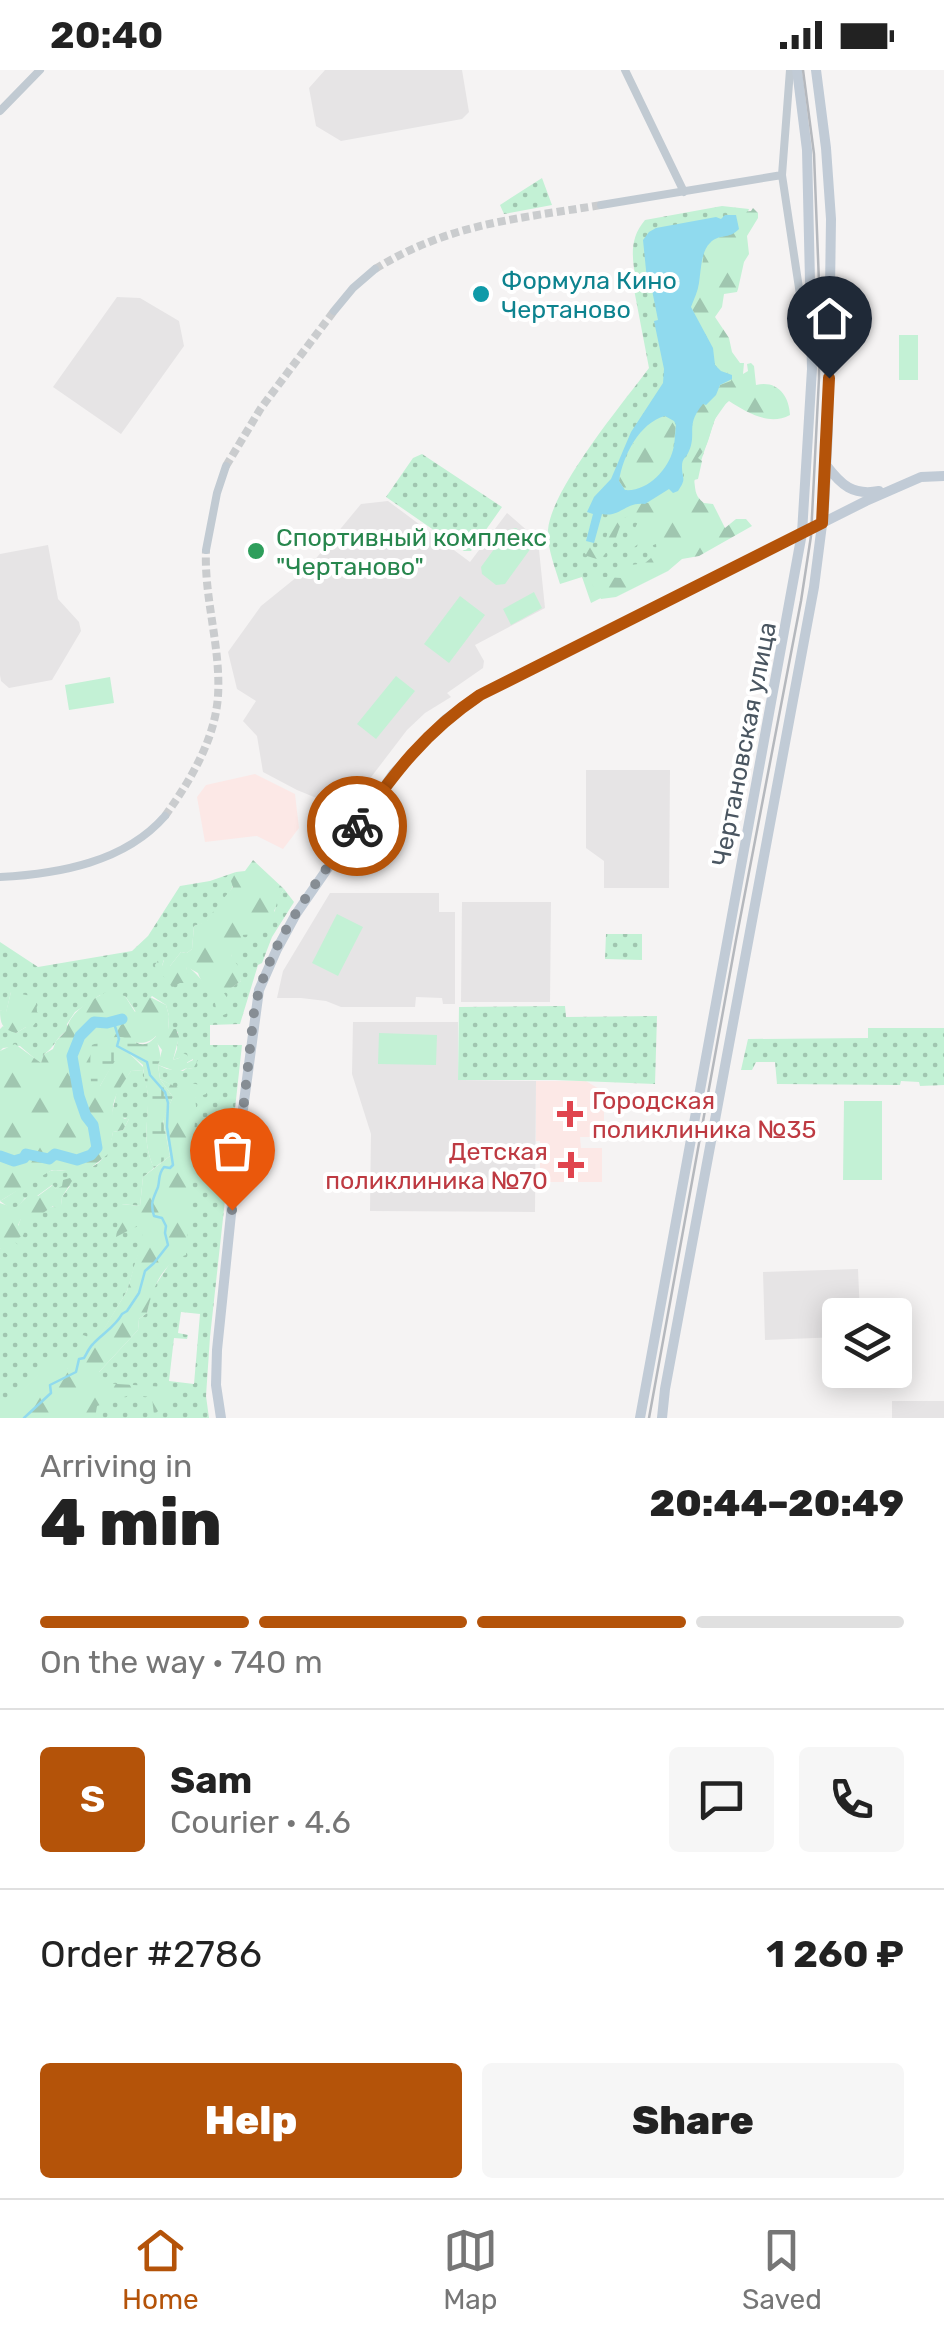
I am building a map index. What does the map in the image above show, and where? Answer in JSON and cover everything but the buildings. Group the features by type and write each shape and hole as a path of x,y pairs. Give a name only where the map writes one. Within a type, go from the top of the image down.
{"main road":[{"name":"Чертановская улица","path":"640,1418 802,533 812,374 808,168 794,70"},
{"name":"Чертановская улица","path":"662,1418 814,587 822,523 829,378 830,199 816,70"},
{"path":"826,464 839,482 854,492 900,486"},
{"path":"221,1418 216,1386 217,1350 259,990 296,914 393,774 446,719 480,695 900,486 920,477 944,476"},
{"path":"712,1030 718,1040 730,1037"},
{"path":"705,1067 713,1063 724,1070"}],"street":[{"path":"0,111 40,70"},
{"path":"625,70 684,192"},
{"path":"794,70 782,175 812,374 829,378"},
{"path":"602,205 782,175"},
{"path":"334,311 375,269"},
{"path":"206,550 216,492 226,466"},
{"path":"0,877 47,873 102,858 136,843 165,816"}],"shaded area":[{"path":"325,70 462,70 469,112 462,119 341,141 316,126 309,88"},
{"path":"117,297 140,298 179,321 184,346 121,434 53,387"},
{"path":"388,501 470,562 507,513 538,540 545,608 475,645 484,661 483,668 447,693 451,697 407,730 346,810 263,772 257,736 243,721 256,701 237,689 228,652 261,606 308,568 361,504"},
{"path":"48,545 58,599 79,622 81,631 52,680 9,688 0,675 0,554"},
{"path":"586,770 670,770 669,888 604,888 604,861 586,848"},
{"path":"255,774 295,794 299,828 283,849 257,836 205,842 197,797 206,785"},
{"path":"330,893 439,893 439,912 455,912 455,1004 443,1004 442,998 416,997 415,1007 341,1007 326,1001 277,998 283,971"},
{"path":"462,902 551,902 550,1002 461,1002"},
{"path":"353,1022 458,1022 458,1080 536,1081 535,1212 370,1211 371,1134 352,1074"},
{"path":"536,1081 586,1081 604,1092 604,1137 580,1137 581,1148 602,1148 602,1182 540,1182"},
{"path":"858,1269 859,1298 822,1298 822,1338 765,1340 763,1272"},
{"path":"892,1401 944,1401 944,1418 892,1418"}],"green space":[{"path":"542,178 552,205 504,214 500,205"},
{"path":"722,206 749,209 710,319 736,363 727,402 715,419 691,491 716,540 591,603 582,577 560,584 548,530 561,492 574,470 649,368 633,284 636,234 645,220"},
{"path":"753,208 758,218 747,236 749,254 737,292 724,294 715,317 729,338 732,352 744,363 743,374 751,363 756,385 770,385 781,391 790,415 766,419 729,401 714,422 698,458 702,461 698,479 694,480 699,497 704,503 713,504 725,528 736,519 746,519 752,526 699,556 682,559 668,571 616,597 601,599 599,596 606,589 595,590 593,582 605,577 621,578 621,572 631,565 645,563 657,553 656,544 651,546 643,540 632,549 621,550 622,544 630,545 638,522 630,516 623,518 614,543 600,560 587,556 579,546 585,542 595,550 604,550 602,541 614,514 632,503 648,503 669,488 673,493 682,488 682,468 691,444 694,414 716,395 720,385 731,381 732,375 715,365 712,347 691,307 708,245 731,234 742,212"},
{"path":"899,335 918,335 918,380 899,380"},
{"path":"666,416 676,425 673,450 662,470 646,487 625,490 619,481 629,451 648,426"},
{"path":"422,454 502,507 471,551 464,551 386,497 413,458"},
{"path":"516,528 530,539 531,548 505,584 496,585 482,574 481,567 508,530"},
{"path":"534,592 542,608 511,625 503,609"},
{"path":"460,596 485,615 449,663 424,644"},
{"path":"396,676 415,691 376,739 357,724"},
{"path":"110,677 114,703 69,710 65,685"},
{"path":"253,860 284,889 267,926 262,931 241,935 244,945 231,955 241,981 224,993 231,1004 228,1013 221,1016 198,973 187,967 189,983 172,987 156,973 155,965 164,959 162,966 170,966 181,952 192,949 194,926 207,921 233,887 231,881 236,872 245,871"},
{"path":"236,872 227,897 207,922 194,926 192,949 181,952 170,966 162,966 164,960 155,965 186,970 187,966 217,1002 241,981 231,955 240,935 275,911 284,889 294,902 258,965 240,1024 210,1025 210,1045 242,1045 210,1337 206,1396 209,1418 69,1418 99,1372 138,1330 139,1319 147,1313 151,1292 172,1260 195,1098 200,1086 186,1093 160,1079 158,1065 183,1071 193,1069 193,1059 186,1063 187,1055 173,1060 178,1032 168,1030 166,1005 152,996 136,1012 125,996 100,995 75,1012 67,1031 44,1054 41,1064 20,1046 0,1051 3,1026 16,1033 26,1027 11,992 6,1013 0,1010 0,942 38,967 132,951 148,936 180,886","holes":["181,1312 200,1314 194,1384 169,1381 174,1338 187,1339 188,1335 178,1333"]},
{"path":"337,914 363,927 338,976 312,963"},
{"path":"606,934 642,934 642,960 605,959"},
{"path":"11,992 36,997 41,1016 33,1026 16,1033 5,1028 1,1019 0,1010 6,1012"},
{"path":"106,992 125,996 135,1012 148,996 166,1005 168,1029 176,1029 179,1037 173,1060 183,1053 187,1063 198,1060 193,1069 178,1072 158,1065 162,1050 156,1036 144,1043 107,1040 92,1059 91,1084 100,1086 118,1054 130,1054 144,1068 131,1071 115,1097 113,1115 130,1117 123,1130 113,1132 107,1155 84,1173 52,1170 0,1201 0,1051 15,1044 41,1063 76,1012"},
{"path":"565,1006 566,1017 657,1016 655,1084 458,1080 459,1007"},
{"path":"868,1028 944,1028 944,1085 920,1086 919,1082 901,1081 900,1085 777,1084 775,1062 756,1062 752,1070 741,1070 748,1039 868,1038"},
{"path":"379,1033 437,1035 436,1065 378,1064"},
{"path":"157,1035 160,1079 173,1097 163,1120 170,1156 154,1168 147,1141 148,1096 143,1065 130,1054 119,1054 100,1086 95,1087 91,1084 90,1059 92,1045 104,1040 123,1037 147,1044"},
{"path":"143,1070 148,1095 147,1140 154,1168 143,1177 140,1206 122,1204 117,1236 137,1225 144,1235 127,1291 97,1341 66,1370 55,1358 0,1414 0,1248 5,1250 10,1238 14,1238 21,1218 61,1205 70,1186 56,1189 52,1185 37,1196 25,1198 17,1208 11,1209 0,1201 48,1172 84,1169 98,1163 113,1132 123,1130 129,1119 113,1116 117,1091 131,1071"},
{"path":"160,1079 186,1092 191,1083 200,1085 204,1080 208,1088 206,1094 195,1098 186,1255 164,1271 147,1313 139,1319 138,1330 99,1372 101,1383 166,1387 177,1401 167,1402 154,1415 152,1397 130,1395 97,1406 95,1418 0,1418 0,1413 55,1357 67,1369 83,1335 97,1340 127,1291 143,1235 137,1226 116,1237 121,1204 140,1206 143,1177 170,1156 163,1119 173,1097"},
{"path":"844,1101 882,1101 882,1180 843,1180"},
{"path":"70,1178 58,1209 53,1206 33,1220 21,1219 18,1225 24,1234 11,1239 21,1247 21,1254 11,1258 0,1248 0,1203 16,1207 33,1193 38,1196 53,1185 56,1189"}],"water":[{"path":"736,215 739,229 713,240 707,247 691,307 713,348 715,365 732,375 732,379 720,385 716,395 703,404 694,418 678,491 673,493 669,489 645,504 602,514 594,543 586,541 593,514 587,512 594,497 611,479 631,432 663,383 664,369 654,321 658,320 652,290 648,290 643,240 656,228","holes":["665,416 674,421 674,444 666,465 649,483 625,490 619,481 624,461 640,433"]}],"waterway":[{"path":"0,1156 14,1161 26,1154 49,1159 55,1154 77,1160 91,1155 97,1148 93,1125 79,1096 72,1056 80,1036 94,1022 122,1019"},
{"path":"24,1418 51,1393 50,1385 76,1372 79,1359 127,1311 139,1293 145,1271 168,1245 166,1226 162,1218 154,1216 152,1204 161,1172 173,1165 168,1103 165,1092 150,1075 147,1062 117,1046 119,1039 113,1020"}],"tunnel":[{"path":"375,269 457,232 601,205"},
{"path":"226,466 261,408 334,311"},
{"path":"165,816 200,759 216,712 218,678 206,550"}],"tram line":[{"path":"649,1418 811,536 819,378 819,283 814,154 803,70"}],"way so far":[{"path":"232,1210 259,990 288,928 357,826"}],"place":[{"name":"Формула Кино Чертаново","path":"481,294"},
{"name":"Спортивный комплекс \"Чертаново\"","path":"256,551"},
{"name":"Городская поликлиника №35","path":"570,1114"},
{"name":"Детская поликлиника №70","path":"571,1165"}],"route":[{"path":"357,826 402,763 446,719 480,695 822,523 829,378"}]}
